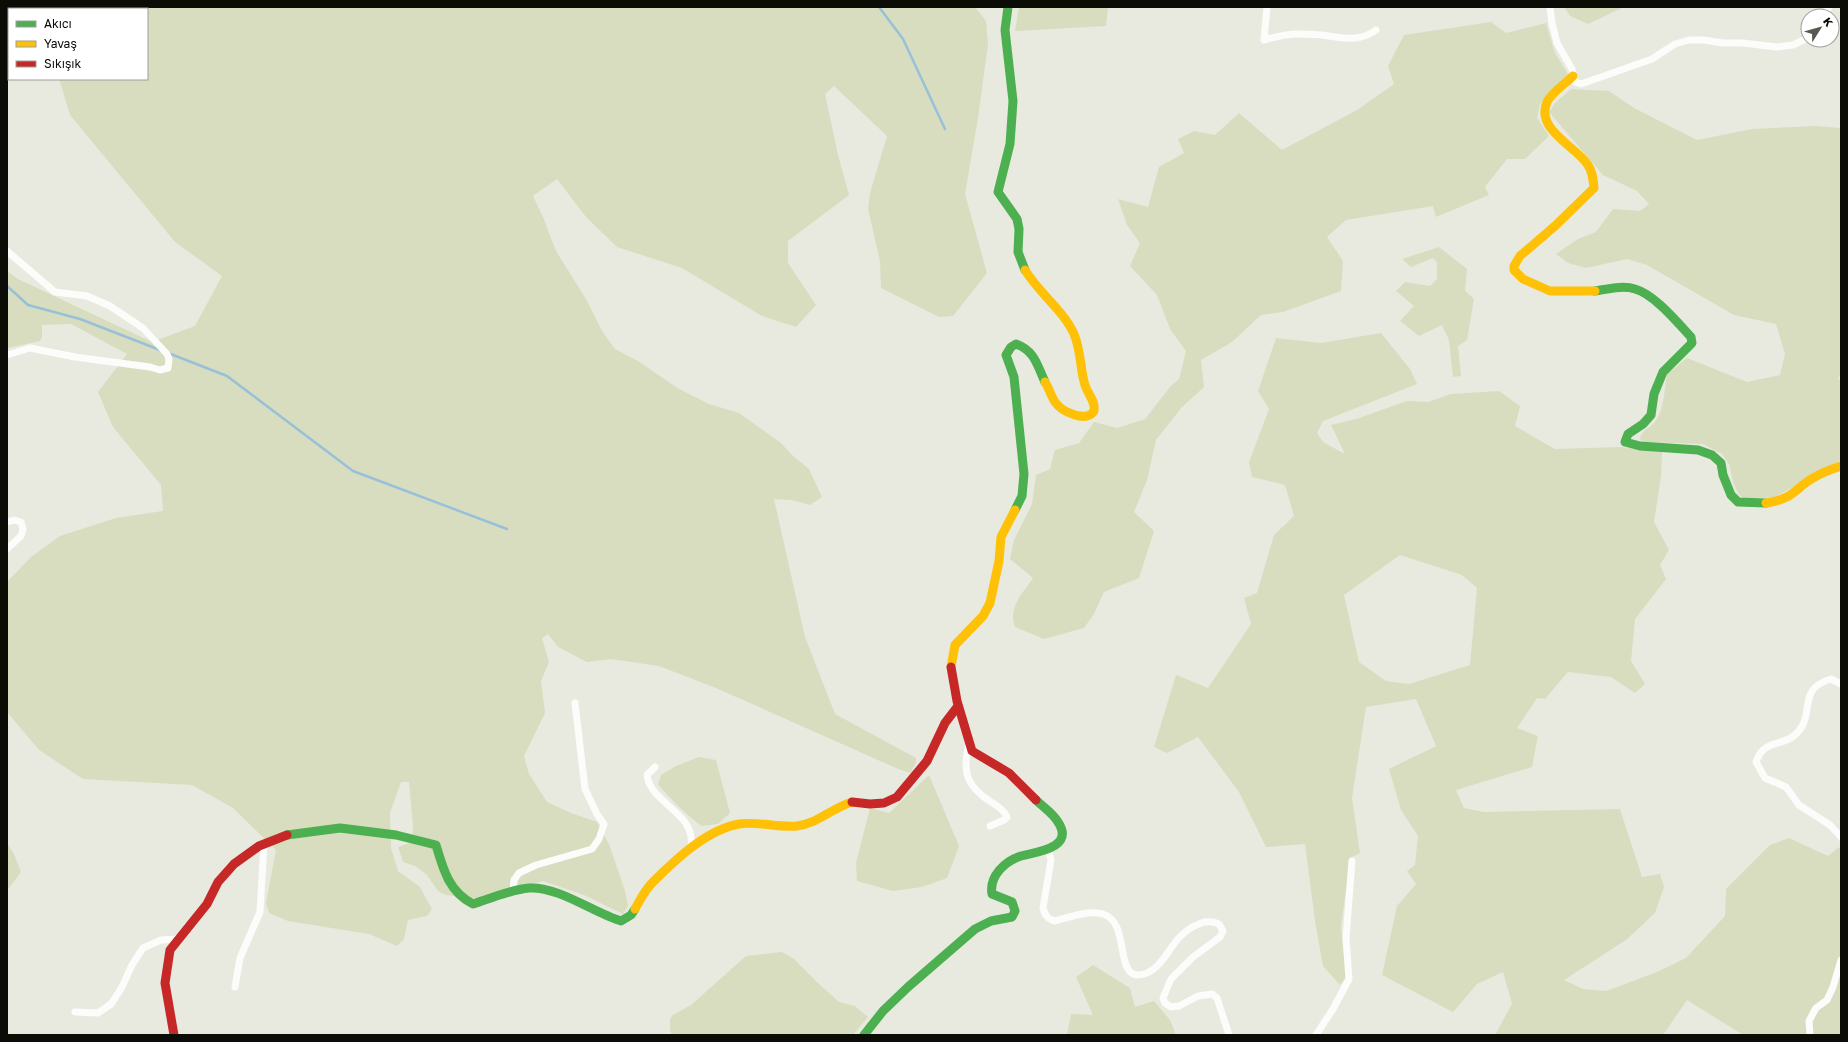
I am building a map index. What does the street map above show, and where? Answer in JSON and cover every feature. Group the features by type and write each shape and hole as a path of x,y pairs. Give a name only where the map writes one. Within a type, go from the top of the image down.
{"street":[{"path":"864,1035 883,1011 908,987 975,929 991,921 1012,917 1015,911 1012,902 992,894 991,887 994,876 1019,857 1048,849 1058,842 1062,831 1060,823 1049,809 1038,802 1004,770 972,752 968,743 958,706 951,666 955,645 983,616 990,604 998,568 1001,537 1022,496 1024,474 1021,435 1014,377 1006,355 1011,346 1016,344 1027,348 1033,356 1055,402 1060,408 1085,417 1090,415 1094,410 1094,404 1083,381 1076,339 1069,326 1026,272 1020,260 1016,242 1019,228 1017,217 998,192 1010,144 1013,101 1005,30 1008,7"},
{"path":"1267,7 1264,40 1285,34 1328,36 1348,39 1363,38 1376,30"},
{"path":"1550,7 1557,43 1572,69 1574,82 1581,84 1652,59 1675,44 1689,40 1743,43 1777,47 1792,45 1800,42"},
{"path":"1573,76 1547,102 1544,114 1546,122 1552,130 1569,147 1578,152 1591,168 1595,181 1594,188 1561,223 1521,255 1514,264 1514,269 1518,276 1524,280 1553,292 1583,292 1628,288 1638,290 1664,310 1691,337 1692,343 1663,372 1654,394 1651,415 1643,424 1628,434 1625,442 1640,446 1698,450 1712,455 1721,463 1723,475 1730,495 1738,502 1762,503 1782,501 1795,493 1814,477 1841,466"},
{"path":"7,251 55,292 87,296 110,306 143,328 167,354 169,359 168,368 160,370 150,367 76,357 30,348 7,354"},
{"path":"7,522 14,520 21,522 23,529 21,536 7,549"},
{"path":"1841,684 1831,679 1821,682 1811,691 1807,703 1806,718 1800,730 1791,738 1767,746 1758,756 1756,762 1765,778 1786,787 1799,806 1830,825 1841,837"},
{"path":"513,892 514,880 519,873 536,865 592,849 599,839 604,824 597,814 585,789 575,703"},
{"path":"174,1035 165,983 170,950 207,904 218,882 234,864 264,844 283,836 340,828 396,835 436,845 442,868 464,901 473,904 528,888 541,888 587,905 611,918 621,921 631,915 651,884 691,848 714,832 740,824 796,826 813,822 839,806 853,802 870,804 884,803 897,797 927,760 945,723 958,706"},
{"path":"968,743 965,768 971,786 982,796 1005,812 1007,817 1004,820 990,826"},
{"path":"655,767 646,775 647,782 655,792 679,815 688,827 693,839 691,848"},
{"path":"235,987 240,958 260,912 264,844"},
{"path":"1048,849 1051,860 1043,908 1046,915 1050,920 1055,921 1085,914 1104,914 1115,923 1121,937 1126,969 1132,974 1139,976 1148,972 1162,962 1177,939 1192,927 1209,921 1219,924 1223,931 1220,937 1193,957 1171,979 1164,998 1165,1003 1171,1007 1179,1006 1198,996 1212,994 1217,998 1229,1035"},
{"path":"1316,1035 1333,1009 1349,979 1346,938 1352,861"},
{"path":"75,1012 98,1013 111,1004 121,989 143,948 161,940 178,939"},
{"path":"1810,1035 1809,1021 1816,1008 1827,1000 1833,988 1841,960"}],"green space":[{"path":"975,7 986,21 988,44 978,118 965,194 987,273 953,316 939,317 881,288 880,261 868,209 870,193 887,136 834,86 825,94 838,155 849,195 788,241 788,263 816,305 796,327 762,316 682,268 617,247 586,217 557,179 533,196 556,251 586,299 602,331 615,349 638,361 679,389 709,404 739,413 781,443 791,454 809,469 822,497 810,505 792,500 774,499 805,637 835,714 916,758 916,763 910,773 716,688 659,666 611,659 587,662 558,647 548,634 542,638 549,662 541,681 545,713 524,756 529,774 547,802 571,813 597,822 609,844 625,891 628,906 623,914 584,895 543,881 476,899 446,895 438,891 426,874 415,866 403,862 398,847 412,842 413,827 409,782 401,782 390,813 391,848 398,871 420,887 432,909 427,916 408,920 404,939 397,946 369,934 288,921 269,913 266,903 276,850 233,808 192,785 83,779 39,750 7,712 7,582 31,557 60,536 116,518 163,511 161,485 113,427 98,392 127,354 71,324 42,325 42,337 40,341 7,348 7,271 18,279 152,342 195,326 222,276 175,242 70,115 59,80 148,80 148,8 89,8"},
{"path":"1019,7 1108,7 1106,26 1015,31"},
{"path":"1564,7 1624,7 1588,24 1570,16"},
{"path":"1491,22 1506,33 1546,23 1555,53 1568,74 1540,104 1537,118 1549,136 1525,159 1507,159 1485,187 1489,195 1436,217 1433,206 1346,220 1327,237 1343,261 1341,291 1283,312 1261,315 1232,342 1201,360 1204,387 1182,407 1156,440 1147,480 1134,512 1154,531 1139,578 1104,592 1094,614 1084,628 1044,639 1015,627 1013,613 1017,601 1033,578 1010,559 1014,540 1032,504 1036,475 1050,469 1055,450 1079,443 1094,422 1117,428 1145,419 1170,387 1179,379 1186,351 1170,329 1157,295 1130,266 1140,243 1127,225 1118,199 1148,207 1159,167 1184,153 1178,139 1194,131 1215,135 1239,113 1282,150 1357,110 1394,84 1388,66 1404,35"},
{"path":"1571,89 1609,91 1634,108 1697,140 1752,129 1815,126 1841,128 1841,372 1838,379 1841,380 1841,460 1775,497 1743,499 1738,493 1733,482 1729,464 1722,454 1703,444 1644,442 1640,439 1644,432 1658,418 1664,400 1667,374 1687,358 1747,382 1780,375 1785,354 1776,324 1734,315 1647,265 1627,259 1586,268 1568,263 1556,254 1578,239 1596,232 1613,209 1640,211 1649,204 1637,191 1603,175 1549,112 1555,103"},
{"path":"1439,247 1467,269 1465,291 1474,299 1467,340 1458,346 1461,376 1453,377 1449,340 1442,325 1419,336 1400,321 1414,306 1396,291 1405,282 1430,286 1437,279 1437,262 1433,258 1411,267 1402,259"},
{"path":"1381,333 1410,369 1417,384 1323,421 1317,433 1323,442 1345,454 1331,425 1356,419 1407,401 1428,402 1451,394 1499,391 1520,406 1515,426 1555,449 1621,447 1662,452 1661,476 1654,522 1669,550 1660,565 1666,579 1635,619 1631,661 1645,684 1635,693 1611,677 1568,672 1545,699 1537,698 1517,728 1538,736 1532,767 1456,790 1464,808 1484,812 1620,809 1642,877 1660,874 1664,887 1655,913 1626,940 1564,980 1583,989 1606,991 1657,972 1686,958 1725,916 1726,889 1770,845 1789,838 1828,856 1839,847 1841,849 1841,1035 1743,1035 1687,1000 1663,1035 1495,1035 1512,1004 1503,972 1477,984 1453,1012 1382,975 1397,906 1416,884 1407,871 1415,865 1418,836 1401,810 1389,769 1436,746 1416,699 1366,707 1352,798 1360,853 1350,858 1341,927 1346,977 1340,985 1323,966 1315,921 1305,844 1266,847 1239,792 1198,737 1167,753 1154,747 1176,675 1208,688 1251,624 1244,598 1257,593 1274,535 1294,516 1285,485 1252,477 1249,462 1269,409 1258,391 1276,338 1321,343","holes":["1400,555 1462,575 1477,588 1470,665 1409,684 1386,681 1359,662 1344,595"]},
{"path":"699,757 716,760 730,813 718,824 701,826 680,808 658,785 661,775 676,766"},
{"path":"929,775 959,846 947,878 922,887 893,891 857,881 856,863 870,808 889,813"},
{"path":"7,843 14,854 21,872 7,889"},
{"path":"782,952 793,958 839,1002 855,1006 868,1017 853,1035 672,1035 670,1030 670,1019 673,1015 691,1005 746,956"},
{"path":"1093,965 1130,988 1135,1007 1154,1001 1170,1020 1176,1035 1067,1035 1071,1014 1093,1015 1076,977"}],"waterway":[{"path":"879,7 903,39 945,129"},
{"path":"7,286 28,305 80,319 160,350"},
{"path":"168,353 227,376 353,471 507,529"}],"traffic: fast":[{"path":"1008,7 1005,30 1013,101 1010,144 998,192 1017,219 1019,229 1018,252 1025,270"},
{"path":"1595,291 1626,287 1642,292 1658,303 1691,337 1692,343 1663,372 1654,394 1651,415 1643,424 1628,434 1625,442 1640,446 1698,450 1712,455 1721,463 1723,475 1731,495 1738,502 1766,503"},
{"path":"1015,510 1022,496 1024,474 1014,377 1006,355 1011,347 1016,344 1027,350 1035,359 1045,382"},
{"path":"864,1035 883,1011 908,987 975,929 991,921 1012,917 1015,911 1012,902 992,894 993,881 999,870 1015,858 1052,847 1062,838 1062,831 1056,819 1036,800"},
{"path":"287,835 340,828 396,835 436,845 441,863 448,879 458,893 473,904 508,892 529,888 552,891 564,895 621,921 631,915 635,909"}],"traffic: slow":[{"path":"1573,76 1549,98 1545,112 1547,121 1558,137 1588,165 1592,173 1594,188 1555,226 1520,256 1514,266 1514,270 1523,279 1550,291 1595,291"},
{"path":"1025,270 1064,317 1074,334 1078,346 1083,379 1086,389 1094,404 1094,411 1086,416 1074,415 1068,412 1058,406 1045,382"},
{"path":"1766,503 1783,499 1818,475 1841,466"},
{"path":"951,667 955,645 983,616 990,603 999,561 1001,537 1015,510"},
{"path":"635,909 652,883 681,856 703,839 727,827 746,823 783,826 804,825 852,802"}],"traffic: jam":[{"path":"951,667 957,701 972,751 1009,773 1036,800"},
{"path":"852,802 870,804 884,803 897,797 927,761 945,723 958,706"},
{"path":"174,1035 165,983 170,950 207,904 218,882 234,864 259,846 287,835"}]}
